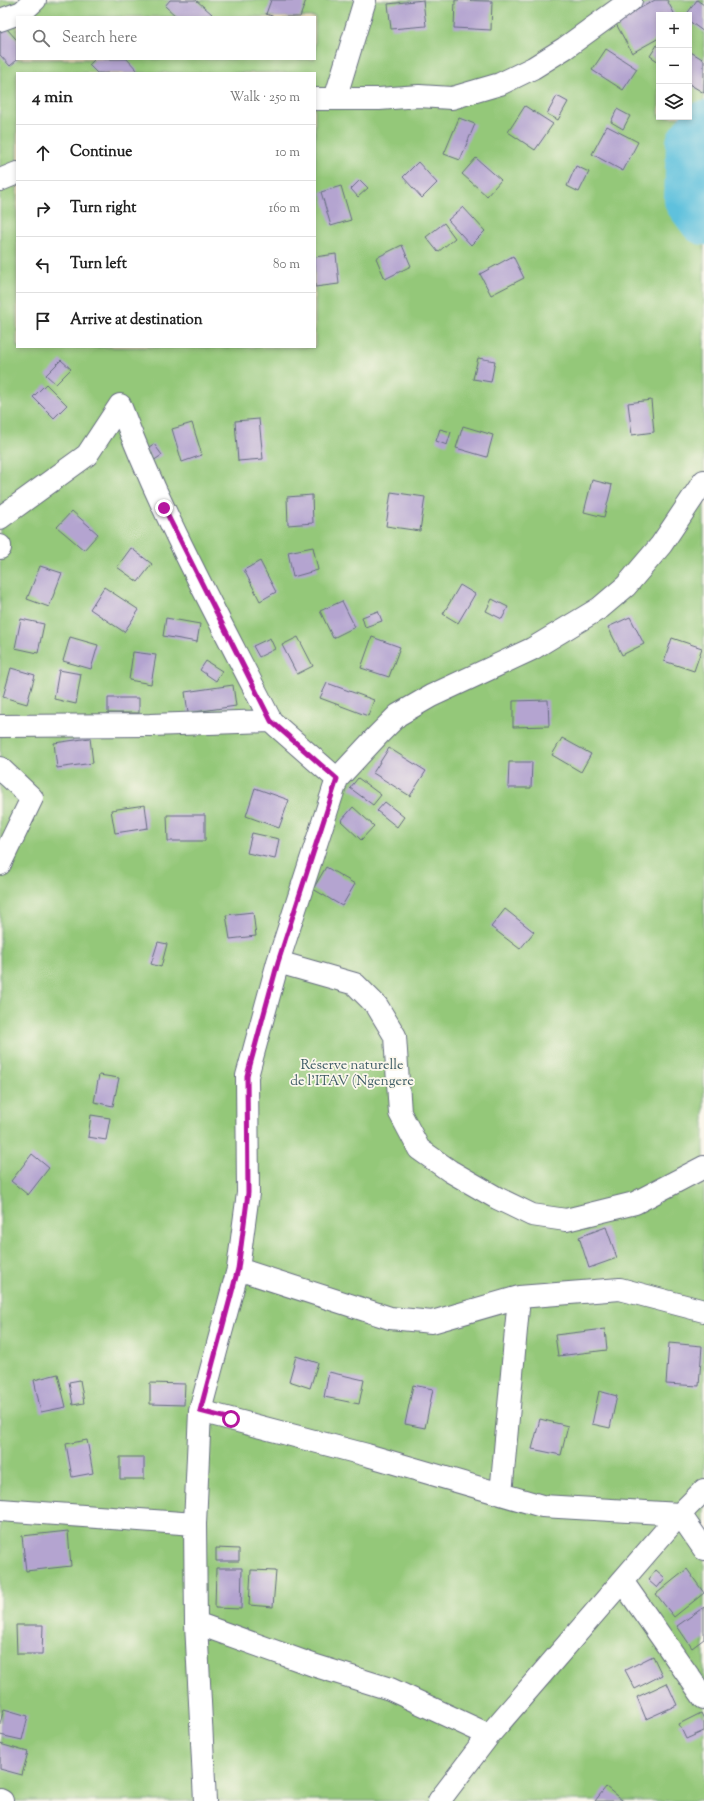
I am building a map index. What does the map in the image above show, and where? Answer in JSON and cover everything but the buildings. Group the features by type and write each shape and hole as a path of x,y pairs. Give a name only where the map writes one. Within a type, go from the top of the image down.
{"street":[{"path":"0,20 22,12 35,0"},
{"path":"365,0 325,99 379,99 419,96 452,98 500,84 533,68 565,48 631,0"},
{"path":"0,180 16,173"},
{"path":"0,518 87,455 120,405 134,442 177,534 271,721 337,779"},
{"path":"205,1801 196,1623 195,1524 200,1411 238,1269 248,1193 247,1076 278,962 337,779 398,715 431,696 532,649 600,608 626,586 661,545 704,481"},
{"path":"0,726 150,725 271,721"},
{"path":"0,768 32,798 0,864"},
{"path":"278,962 355,984 377,1006 395,1036 400,1114 419,1149 450,1171 497,1198 532,1215 566,1220 635,1203 704,1167"},
{"path":"238,1269 334,1301 397,1319 432,1322 518,1297 620,1289 704,1311"},
{"path":"501,1494 518,1297"},
{"path":"200,1411 367,1455 542,1506 680,1514"},
{"path":"438,1801 489,1735 680,1514 704,1490"},
{"path":"0,1510 195,1524"},
{"path":"680,1514 704,1549"},
{"path":"622,1581 704,1698"},
{"path":"196,1623 313,1665 390,1689 489,1735"}],"green space":[{"name":"Réserve naturelle de l'ITAV (Ngengere","path":"0,0 704,0 704,1801 0,1801"}],"waterway":[{"path":"704,126 691,143 689,200 704,220"}],"route":[{"path":"164,508 271,721 337,779 278,962 247,1076 248,1193 238,1269 200,1411 231,1419"}]}
